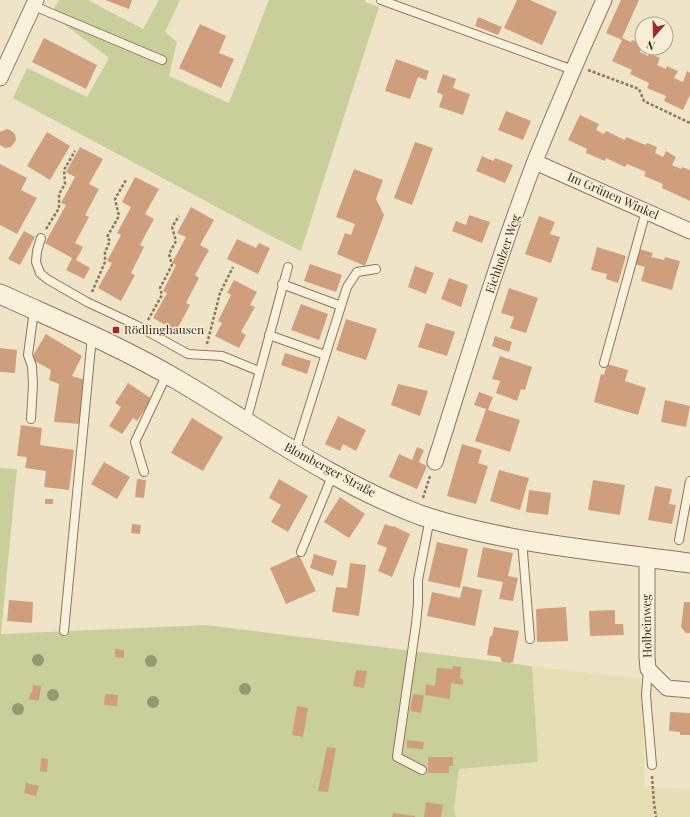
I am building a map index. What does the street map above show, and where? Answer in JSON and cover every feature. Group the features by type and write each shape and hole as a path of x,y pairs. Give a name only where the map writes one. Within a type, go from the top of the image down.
{"street":[{"name":"Eichholzer Weg","path":"435,462 487,299 535,162 604,0"},
{"path":"0,78 35,3"},
{"name":"Im Grünen Winkel","path":"535,162 690,230"},
{"name":"Blomberger Straße","path":"0,294 92,336 167,374 295,453 333,474 360,488 424,516 464,528 522,540 591,551 690,563"},
{"name":"Holbeinweg","path":"647,558 648,669 668,688 690,690"}],"lane":[{"path":"381,0 574,68"},
{"path":"35,3 162,60"},
{"path":"604,363 646,211"},
{"path":"41,238 37,251 36,262 40,274 47,279 87,302 143,329 188,354 222,356 260,371"},
{"path":"246,422 282,284 288,267"},
{"path":"295,453 347,287 356,272 376,269"},
{"path":"282,284 341,306"},
{"path":"31,419 34,384 32,366 28,355 34,310"},
{"path":"269,334 325,355"},
{"path":"64,631 92,336"},
{"path":"144,472 135,442 167,374"},
{"path":"301,552 333,474"},
{"path":"678,540 690,481"},
{"path":"422,770 397,757 416,624 418,580 424,516"},
{"path":"522,540 530,639"},
{"path":"648,669 646,694 652,766"}],"path":[{"path":"574,68 639,89 644,101 690,123"},
{"path":"41,238 58,208 59,194 65,184 64,170 76,151"},
{"path":"87,302 105,262 106,252 110,241 107,237 119,216 115,199 126,180"},
{"path":"143,329 162,295 160,288 172,265 169,254 176,242 172,227 179,216"},
{"path":"204,354 220,293 233,267"},
{"path":"424,516 435,462"},
{"path":"652,766 656,817"}],"shaded area":[{"path":"532,666 641,679 645,786 690,790 690,817 456,817 454,809 459,769 538,762"}],"green space":[{"path":"59,0 88,0 143,29 159,0 180,0 165,32 177,42 169,76 229,103 269,0 366,0 365,2 379,7 301,251 13,98 27,68 87,97 109,58 51,14"},
{"path":"0,468 17,469 1,634 206,625 532,666 538,762 459,769 454,809 456,817 0,817"}],"building":[{"path":"105,0 132,0 129,9"},
{"path":"517,0 530,0 557,12 542,45 504,28"},
{"path":"621,0 639,0 622,38 631,42 632,40 634,41 634,56 656,56 660,58 657,65 666,69 667,66 678,71 674,78 683,82 687,71 690,73 690,95 683,110 664,101 666,96 647,88 649,83 630,74 632,70 612,61 622,40 606,33"},
{"path":"478,17 502,27 498,35 475,26"},
{"path":"200,24 226,36 219,53 234,59 221,88 179,68"},
{"path":"44,38 97,65 86,89 32,62"},
{"path":"396,59 429,71 426,80 418,77 410,99 385,91"},
{"path":"443,74 456,79 453,88 470,94 463,115 439,107 443,95 437,92"},
{"path":"506,111 531,121 523,140 498,130"},
{"path":"580,115 599,124 596,130 604,134 606,131 625,140 626,137 646,145 647,143 657,147 655,153 663,157 666,151 676,157 672,165 681,169 682,167 690,170 690,201 662,188 663,184 644,176 646,172 627,164 625,167 606,158 605,161 586,153 587,149 568,140"},
{"path":"7,129 15,134 16,140 11,147 5,148 0,145 0,132"},
{"path":"47,132 70,146 50,180 27,166"},
{"path":"415,142 433,148 412,205 394,198"},
{"path":"80,147 103,159 89,184 99,189 85,215 89,217 75,243 83,247 76,260 90,268 84,279 66,270 72,258 45,243 66,205 61,203 75,177 66,172"},
{"path":"482,156 493,161 495,158 513,165 505,183 476,171"},
{"path":"0,164 27,178 21,190 37,198 17,234 0,225"},
{"path":"354,169 383,180 376,199 384,215 365,266 337,254 345,233 351,235 355,224 336,217"},
{"path":"135,177 159,189 145,214 154,219 140,245 144,247 131,273 135,275 121,301 98,288 112,263 107,261 121,235 117,233 131,207 122,202"},
{"path":"191,207 214,220 200,245 209,250 195,275 199,278 186,303 190,305 176,331 153,318 167,293 163,291 176,265 172,263 186,237 177,233"},
{"path":"469,215 490,222 482,243 452,231 456,221 466,225"},
{"path":"539,216 555,222 550,234 560,237 551,263 525,254"},
{"path":"24,231 35,237 20,265 8,259"},
{"path":"237,239 256,248 259,243 270,248 258,274 227,259"},
{"path":"597,247 626,256 618,283 606,279 607,274 591,270"},
{"path":"639,249 653,253 651,257 664,260 665,257 680,261 672,290 641,281 645,267 635,264"},
{"path":"310,264 342,275 336,292 304,281"},
{"path":"415,266 434,273 426,294 408,287"},
{"path":"449,278 468,285 461,307 441,299"},
{"path":"234,280 257,292 250,305 255,307 241,332 246,335 239,348 215,336 222,323 218,321 231,295 227,293"},
{"path":"509,288 538,298 526,333 510,328 514,317 501,313"},
{"path":"301,304 328,314 319,340 291,330"},
{"path":"346,319 377,329 366,360 336,350"},
{"path":"426,323 455,332 447,356 418,347"},
{"path":"46,334 82,356 72,376 85,380 80,424 54,422 59,384 49,380 51,370 31,359"},
{"path":"495,336 512,342 509,352 492,346"},
{"path":"0,348 17,350 15,373 0,372"},
{"path":"285,353 311,361 307,374 281,365"},
{"path":"500,356 532,367 525,390 521,389 517,401 496,393 500,381 492,379"},
{"path":"607,364 628,370 625,381 646,388 638,415 594,402 601,374 604,375"},
{"path":"128,383 152,399 137,421 133,418 122,434 109,426 121,407 115,403"},
{"path":"398,384 428,391 420,416 391,405"},
{"path":"479,392 493,397 488,410 520,420 510,452 475,441 486,409 474,405"},
{"path":"665,400 690,406 686,427 661,422"},
{"path":"338,416 366,430 356,451 343,444 340,451 325,444"},
{"path":"192,418 223,437 203,471 171,453"},
{"path":"21,425 42,428 40,445 74,450 69,490 44,487 46,471 25,468 27,457 17,456"},
{"path":"462,444 482,450 478,463 488,466 476,504 447,496"},
{"path":"417,447 424,450 419,462 427,466 417,489 389,477 399,454 412,460"},
{"path":"104,462 130,477 117,499 91,484"},
{"path":"499,470 529,478 520,510 490,501"},
{"path":"137,479 146,480 144,498 135,497"},
{"path":"279,479 308,496 288,532 271,522 281,505 269,498"},
{"path":"593,480 625,485 620,515 588,510"},
{"path":"655,486 672,489 669,504 676,505 672,524 648,520"},
{"path":"529,490 551,493 548,515 526,512"},
{"path":"340,497 365,514 349,538 324,522"},
{"path":"45,499 53,499 53,504 45,504"},
{"path":"132,524 141,525 140,534 131,533"},
{"path":"385,524 410,534 392,577 378,571 387,548 377,544"},
{"path":"437,542 468,549 460,588 428,581"},
{"path":"483,547 513,553 508,576 518,578 513,601 499,599 503,582 477,577"},
{"path":"314,554 337,561 333,576 310,568"},
{"path":"299,555 316,591 286,604 270,568"},
{"path":"350,563 366,565 359,616 332,612 336,587 347,588"},
{"path":"463,586 482,590 475,626 427,616 432,592 460,598"},
{"path":"9,600 33,602 32,623 7,621"},
{"path":"684,602 690,602 690,633 686,633 681,627"},
{"path":"566,607 568,641 537,642 536,609"},
{"path":"615,610 615,624 623,624 624,635 590,636 589,611"},
{"path":"494,627 519,631 513,662 502,662 500,657 487,655 490,636 492,636"},
{"path":"115,649 124,650 124,658 115,657"},
{"path":"453,666 461,667 460,679 463,679 463,685 451,683 450,699 425,695 426,684 435,686 437,668 452,669"},
{"path":"356,670 367,671 364,688 353,686"},
{"path":"33,685 41,686 39,701 29,699 30,693 32,693"},
{"path":"105,694 118,695 117,706 104,705"},
{"path":"413,694 424,695 421,713 410,711"},
{"path":"297,706 308,708 303,737 292,735"},
{"path":"670,712 690,713 690,735 680,735 680,732 669,731"},
{"path":"407,740 424,742 423,749 407,748"},
{"path":"327,747 336,748 328,792 318,791"},
{"path":"428,757 453,757 453,766 449,766 449,773 428,773"},
{"path":"41,758 48,759 47,772 40,771"},
{"path":"26,783 39,786 36,796 24,793"},
{"path":"426,802 443,805 441,817 424,817"},
{"path":"393,813 415,816 415,817 392,817"}],"place":[{"name":"Rödlinghausen","path":"116,330"}]}
